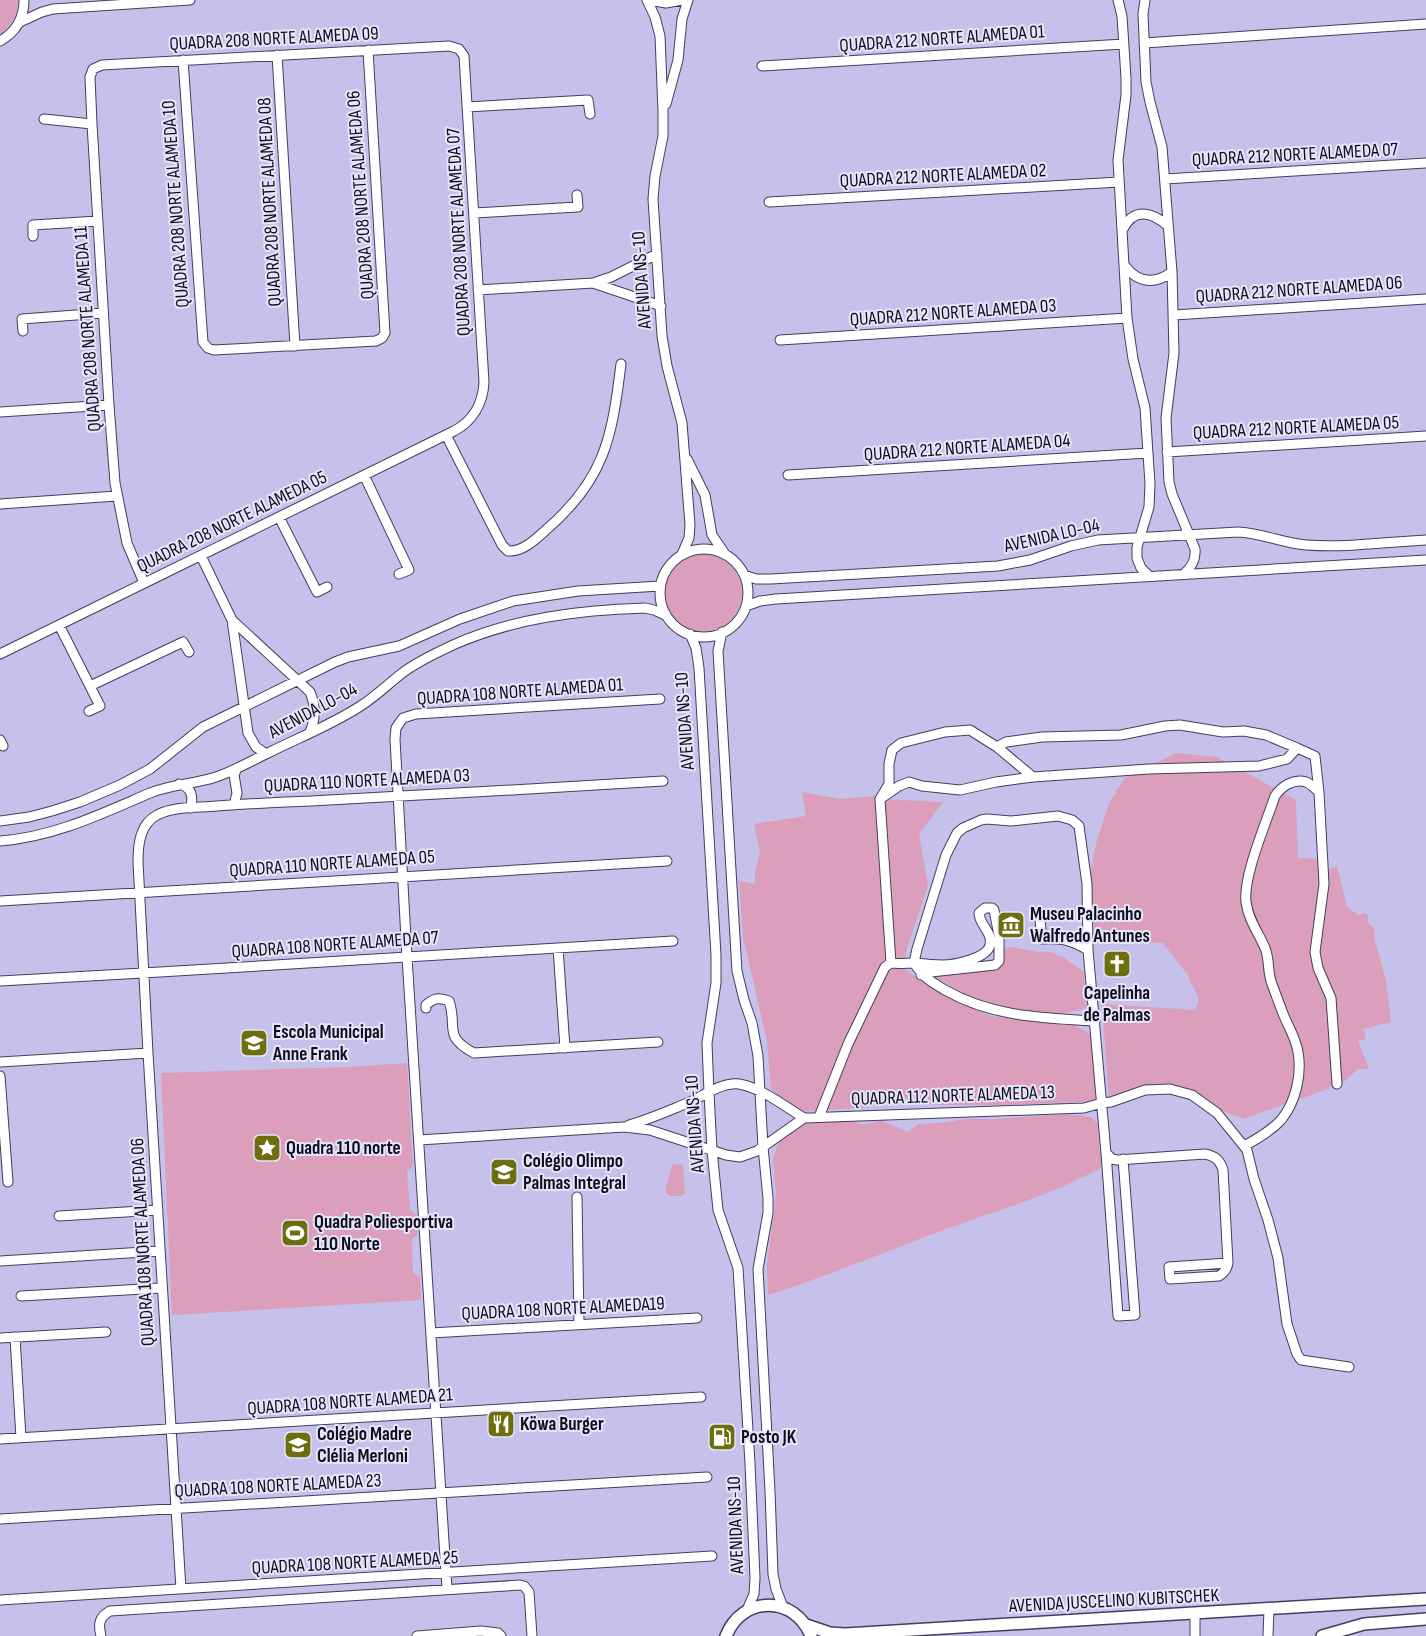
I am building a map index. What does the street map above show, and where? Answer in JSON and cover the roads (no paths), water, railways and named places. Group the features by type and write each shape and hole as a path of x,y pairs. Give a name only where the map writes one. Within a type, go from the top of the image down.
{"main road":[{"name":"AVENIDA JUSCELINO KUBITSCHEK","path":"808,1631 845,1634 1269,1610 1426,1599"},
{"path":"717,1636 728,1632 734,1621 747,1610 772,1605 782,1607 796,1614 808,1631"},
{"path":"1322,1636 1364,1624 1426,1619"}],"street":[{"path":"0,41 12,32 20,22 24,0"},
{"path":"20,22 44,11 63,8 190,0"},
{"name":"AVENIDA NS-10","path":"648,0 664,3 682,0"},
{"name":"AVENIDA NS-10","path":"648,0 655,16 660,36 663,136 653,190 664,353 680,416 690,526 689,538 682,554 669,566 660,586"},
{"name":"AVENIDA NS-10","path":"663,111 676,66 682,19 688,0"},
{"path":"1118,0 1122,16 1126,95 1119,145 1119,182 1127,318 1133,359 1145,408 1150,490 1147,515 1138,547 1137,558 1141,568 1149,576"},
{"path":"1145,0 1143,14 1146,82 1162,147 1172,272 1174,353 1166,418 1170,490 1196,554 1193,565 1184,574"},
{"path":"1144,43 1426,24"},
{"name":"QUADRA 212 NORTE ALAMEDA 01","path":"762,66 1124,44"},
{"name":"QUADRA 208 NORTE ALAMEDA 09","path":"93,69 102,65 183,60 449,46 457,48"},
{"name":"QUADRA 208 NORTE ALAMEDA 07","path":"457,48 464,54 484,390 481,403 473,414"},
{"name":"QUADRA 208 NORTE ALAMEDA 06","path":"294,346 376,341 383,337 386,330 368,50"},
{"name":"QUADRA 208 NORTE ALAMEDA 08","path":"277,55 294,346"},
{"name":"QUADRA 208 NORTE ALAMEDA 10","path":"183,60 204,345 214,350 294,346"},
{"name":"QUADRA 208 NORTE ALAMEDA 11","path":"93,69 90,77 92,124 108,405 117,496 127,543 144,583"},
{"path":"467,107 588,100 590,114"},
{"path":"44,119 92,124"},
{"name":"QUADRA 212 NORTE ALAMEDA 07","path":"1165,179 1426,163"},
{"name":"QUADRA 212 NORTE ALAMEDA 02","path":"769,202 1119,182"},
{"path":"474,213 578,207 577,195"},
{"path":"1123,230 1130,218 1141,214 1159,218 1168,226"},
{"path":"33,236 33,225 98,222"},
{"path":"478,290 593,283 657,254"},
{"path":"1124,266 1134,277 1148,281 1162,278 1172,272"},
{"path":"593,283 661,306"},
{"name":"QUADRA 212 NORTE ALAMEDA 06","path":"1174,314 1426,299"},
{"path":"23,331 22,319 104,313"},
{"name":"QUADRA 212 NORTE ALAMEDA 03","path":"780,340 1127,318"},
{"path":"446,435 502,545 508,551 518,550 534,540 559,518 590,482 612,430 621,364"},
{"path":"0,412 108,405"},
{"name":"QUADRA 208 NORTE ALAMEDA 05","path":"0,654 462,427 473,414"},
{"name":"QUADRA 212 NORTE ALAMEDA 05","path":"1168,452 1426,436"},
{"name":"AVENIDA NS-10","path":"684,444 689,464 705,495 712,535 725,555 736,563 744,575"},
{"name":"QUADRA 212 NORTE ALAMEDA 04","path":"788,475 1148,453"},
{"path":"364,475 408,570 399,574"},
{"path":"0,504 117,496"},
{"path":"279,517 317,592 327,587"},
{"name":"AVENIDA LO-04","path":"744,575 756,579 771,579 1005,565 1030,560 1089,542 1244,532 1290,542 1315,545 1426,540"},
{"path":"682,554 704,550 715,551 725,555"},
{"path":"201,556 232,620 248,734 256,747 266,754"},
{"name":"AVENIDA LO-04","path":"746,606 776,598 1426,560"},
{"path":"660,586 660,602 665,615 676,626 690,634 704,636 722,632 736,622 746,606 748,590 744,575"},
{"name":"AVENIDA LO-04","path":"0,821 29,817 52,811 80,802 120,785 150,768 204,726 296,680 348,657 399,646 460,619 513,601 566,592 660,586"},
{"name":"AVENIDA LO-04","path":"0,841 32,836 76,824 150,793 178,784 216,777 360,707 401,674 418,663 484,633 530,620 578,612 645,608 665,615"},
{"path":"232,620 310,692 315,706 314,720 310,732"},
{"path":"59,625 100,706 89,711"},
{"name":"AVENIDA NS-10","path":"722,632 718,651 718,668 737,971 756,1039 768,1198 768,1213 758,1269 773,1574 782,1607"},
{"name":"AVENIDA NS-10","path":"690,634 696,648 699,668 716,955 716,983 707,1043 712,1150 718,1210 738,1268 750,1463 754,1594 747,1610"},
{"path":"90,686 183,642 189,652"},
{"name":"QUADRA 108 NORTE ALAMEDA 01","path":"446,1589 420,1140 407,957 395,739 396,728 403,718 409,715 660,699"},
{"path":"997,747 1006,742 1042,737 1121,735 1165,726 1180,725 1223,732 1244,731 1266,735 1315,756 1324,884 1315,952 1318,968 1331,998 1337,1084"},
{"path":"891,963 880,799 889,784 889,764 892,750 901,743 945,732 970,730 997,747 1033,777"},
{"path":"880,799 908,782 922,786 960,790 996,782 1033,777 1149,769 1259,766 1287,759 1297,748"},
{"path":"234,805 237,793 234,775 236,768"},
{"name":"QUADRA 110 NORTE ALAMEDA 03","path":"140,893 138,847 144,829 159,814 192,803 202,807 663,781"},
{"path":"1319,792 1307,782 1298,781 1279,789 1275,796 1245,891 1246,904 1252,924 1265,948 1269,961 1269,977 1294,1036 1298,1051 1299,1071 1292,1101 1281,1120 1262,1136 1244,1146 1247,1150 1254,1180 1268,1220 1278,1258 1287,1324 1297,1354 1302,1360 1348,1367"},
{"path":"178,784 189,788 192,803"},
{"path":"237,793 246,804"},
{"path":"1094,1021 1017,1016 982,1007 951,994 921,975 914,963 920,940 951,843 957,833 963,828 987,819 1012,821 1058,816 1072,820 1079,826 1087,884 1088,950 1102,1103 1118,1316 1135,1315 1123,1159"},
{"name":"QUADRA 110 NORTE ALAMEDA 05","path":"0,901 667,862"},
{"name":"QUADRA 108 NORTE ALAMEDA 06","path":"140,893 143,973 181,1589"},
{"path":"818,1117 864,1008 885,967 891,963 957,964 984,953 990,945 990,937 980,919 979,913 985,908 994,910 1000,950 998,963 995,965 946,970 921,975"},
{"path":"1039,912 1042,939 1058,938 1067,940 1088,950"},
{"name":"QUADRA 108 NORTE ALAMEDA 07","path":"0,981 673,941"},
{"path":"558,948 565,1048"},
{"path":"426,1008 426,1004 434,999 442,998 449,1001 452,1034 456,1041 464,1048 474,1053 658,1042"},
{"path":"0,1062 148,1054"},
{"path":"0,1076 8,1182"},
{"path":"420,1140 624,1127 650,1130 740,1158 753,1154 804,1118 760,1092 749,1087 733,1084 649,1120 624,1127"},
{"name":"QUADRA 112 NORTE ALAMEDA 13","path":"804,1118 1084,1108 1111,1102 1145,1090 1170,1089 1197,1099 1217,1113 1244,1146"},
{"path":"1106,1153 1112,1159 1205,1154 1217,1159 1223,1170 1228,1264 1226,1270 1219,1276 1170,1279 1169,1267 1228,1264"},
{"path":"576,1197 579,1324"},
{"path":"59,1216 158,1210"},
{"path":"0,1261 160,1251"},
{"path":"21,1296 162,1288"},
{"name":"QUADRA 108 NORTE ALAMEDA19","path":"431,1333 697,1318"},
{"path":"0,1338 106,1332"},
{"path":"15,1337 21,1438"},
{"name":"QUADRA 108 NORTE ALAMEDA 21","path":"0,1439 701,1397"},
{"name":"QUADRA 108 NORTE ALAMEDA 23","path":"0,1519 707,1477"},
{"name":"QUADRA 108 NORTE ALAMEDA 25","path":"0,1600 712,1556"},
{"path":"101,1636 100,1618 110,1611 520,1585 524,1586 529,1592 532,1636"},
{"path":"109,1594 110,1611"},
{"path":"1268,1636 1269,1610"},
{"path":"1195,1614 1195,1636"},
{"path":"417,1636 482,1631 498,1633 501,1636"}],"place":[{"name":"Museu Palacinho Walfredo Antunes","path":"1011,925"},
{"name":"Capelinha de Palmas","path":"1117,964"},
{"name":"Escola Municipal Anne Frank","path":"254,1043"},
{"name":"Quadra 110 norte","path":"267,1148"},
{"name":"Colégio Olimpo Palmas Integral","path":"504,1172"},
{"name":"Quadra Poliesportiva 110 Norte","path":"295,1233"},
{"name":"Köwa Burger","path":"501,1424"},
{"name":"Posto JK","path":"722,1437"},
{"name":"Colégio Madre Clélia Merloni","path":"298,1445"}]}
